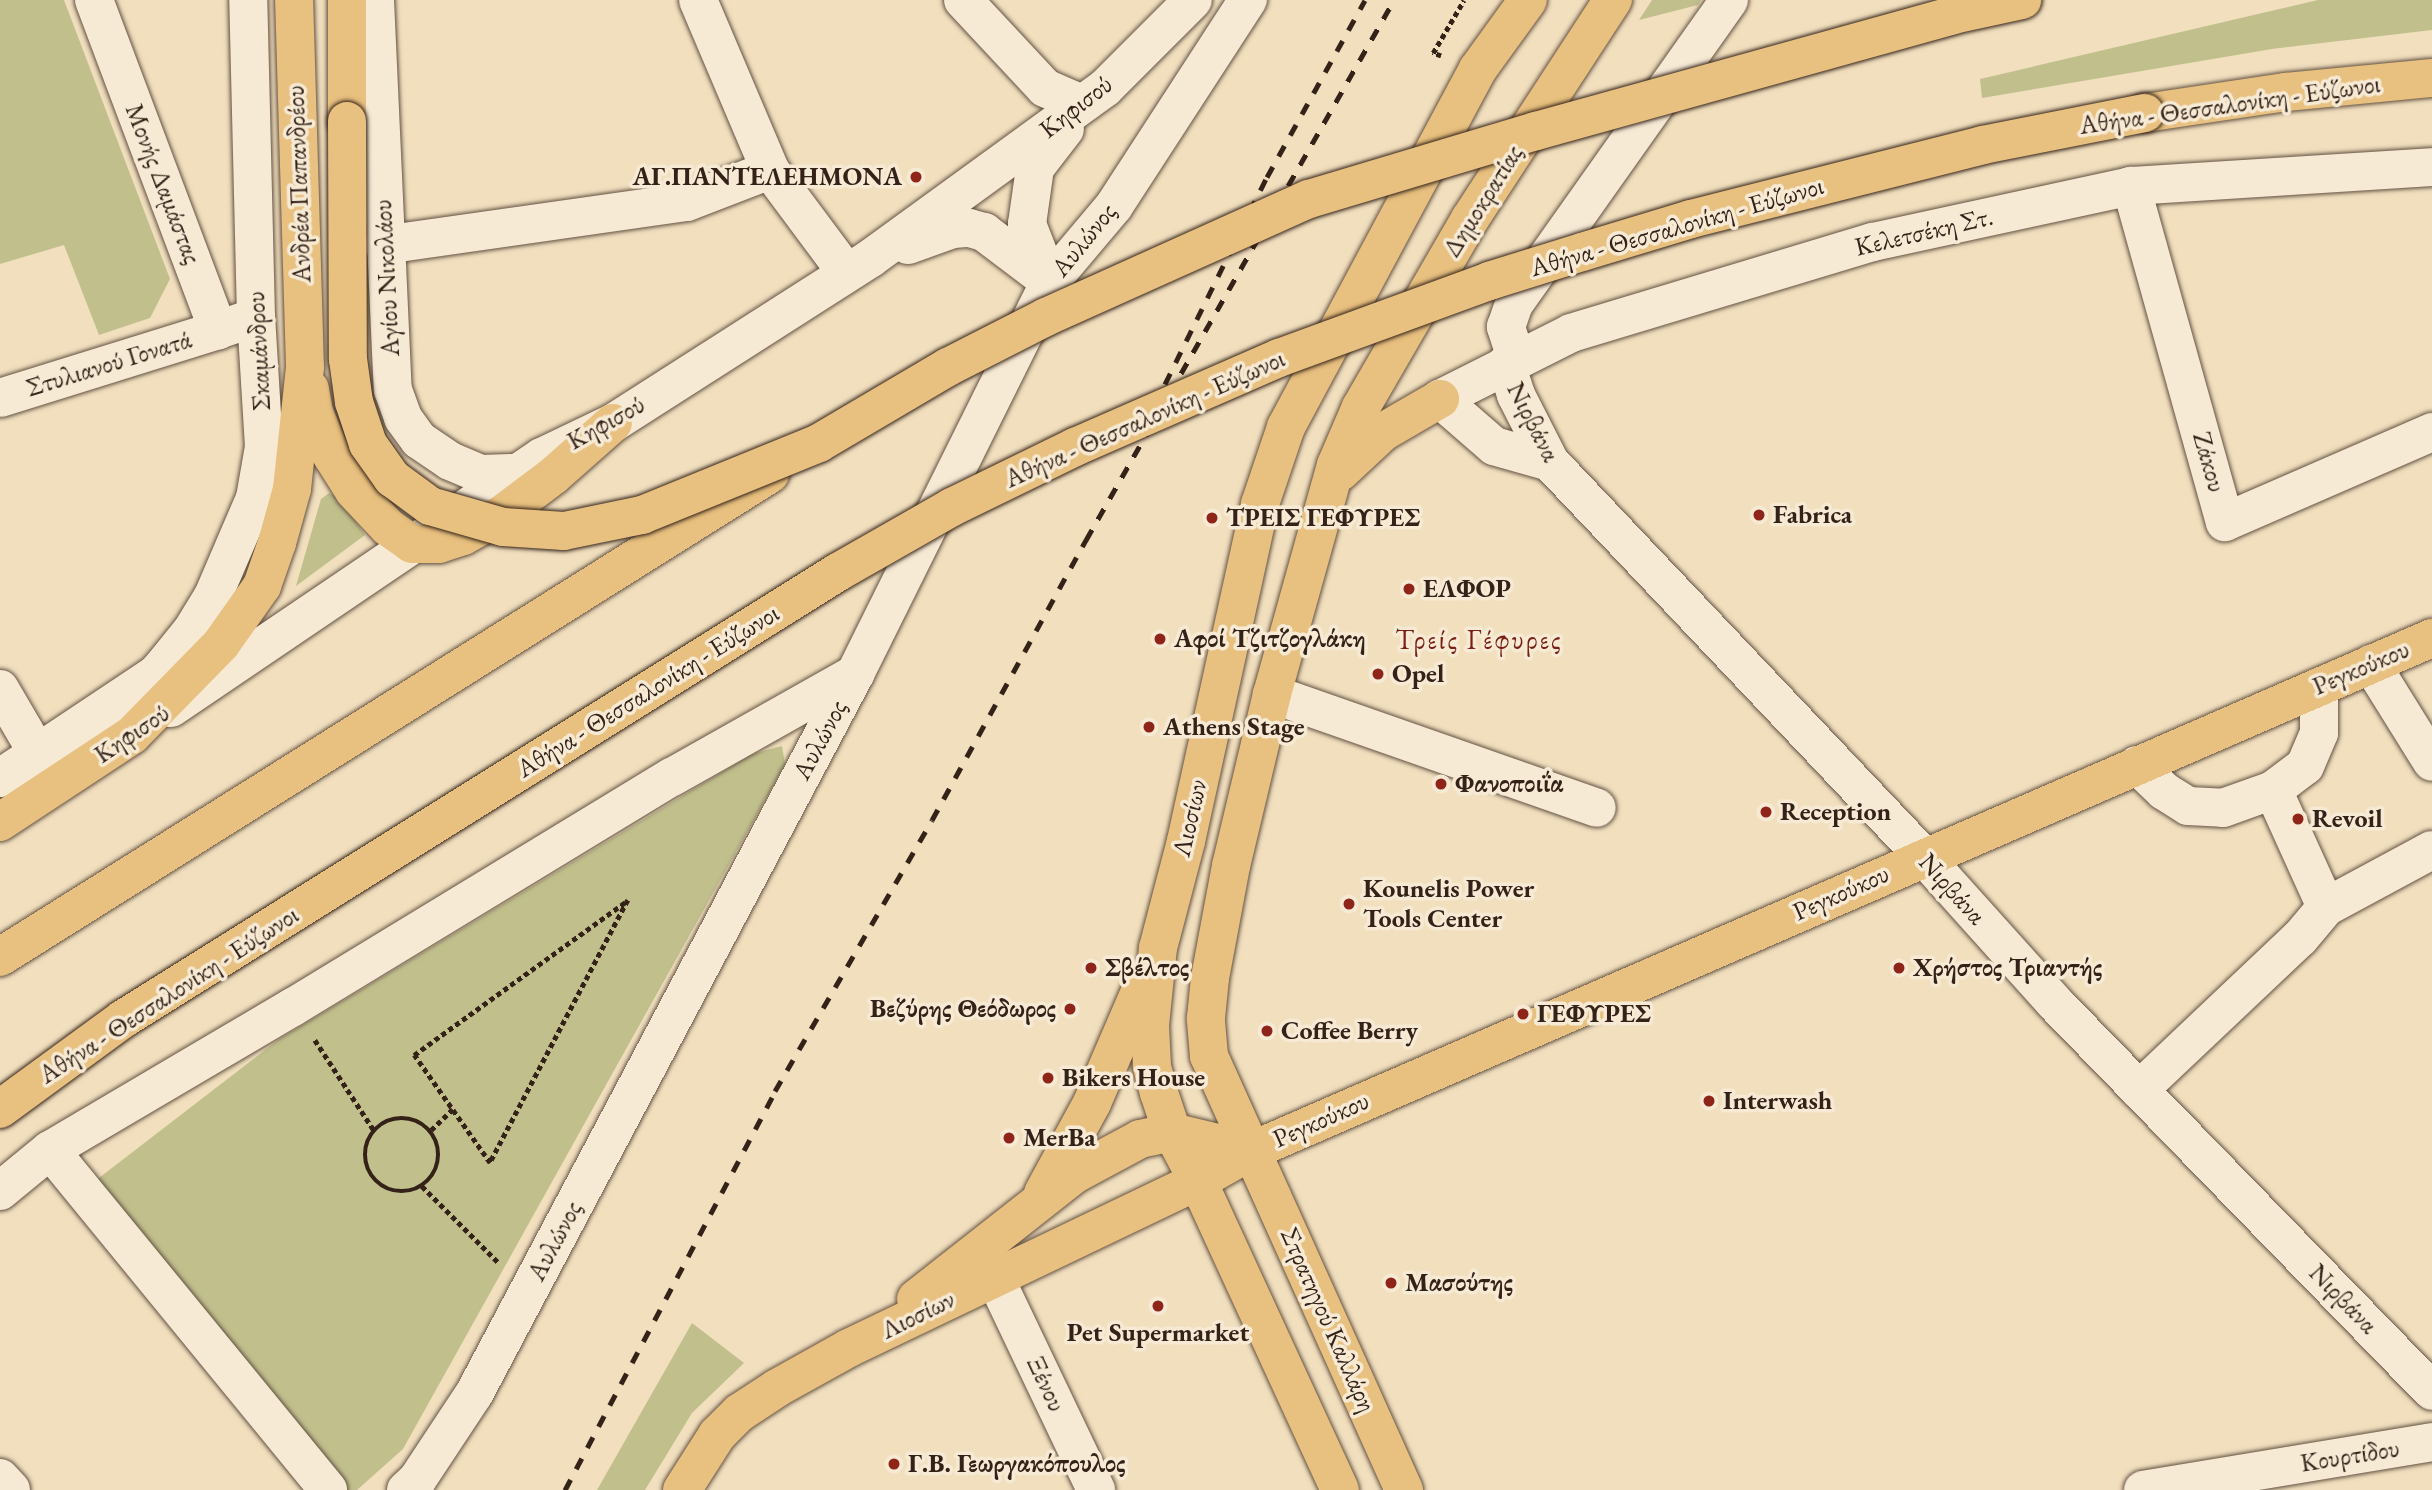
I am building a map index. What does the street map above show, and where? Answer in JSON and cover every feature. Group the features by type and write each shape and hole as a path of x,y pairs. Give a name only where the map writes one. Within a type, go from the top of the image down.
{"main road":[{"name":"Ανδρέα Παπανδρέου","path":"347,0 348,359 354,402 373,453 391,478 412,496 444,512 503,527 564,530 642,515 819,443"},
{"path":"1478,69 1528,0"},
{"name":"Δημοκρατίας","path":"1361,407 1470,219 1613,0"},
{"path":"0,957 819,443 948,367 1046,317 1309,199 1548,127 1953,15 2022,0"},
{"name":"Ανδρέα Παπανδρέου","path":"293,7 305,367"},
{"name":"Λιοσίων","path":"849,1348 923,1294 1038,1201 1099,1159 1140,1139 1172,1132 1152,1066 1150,1025 1158,947 1186,841 1260,505 1286,427 1478,69"},
{"name":"Αθήνα - Θεσσαλονίκη - Εύζωνοι","path":"0,1108 123,1019 838,572 952,508 1075,447 1279,358 1555,261 1691,219 1983,145 2145,113 2286,92 2432,78"},
{"path":"305,367 314,412 332,456 354,491 372,512 412,544 439,544 463,536 501,515 553,476 613,423"},
{"path":"132,735 221,644 262,586 292,489 305,367"},
{"path":"1332,481 1360,451 1383,432 1440,399"},
{"name":"Λιοσίων","path":"682,1490 718,1435 739,1413 849,1348 1198,1181 1251,1151 1209,1056 1206,1018 1231,866 1272,694 1332,481 1361,407"},
{"name":"Ρεγκούκου","path":"1251,1151 2432,638"},
{"name":"Κηφισού","path":"0,821 132,735"},
{"path":"1038,1201 1092,1103 1158,947"},
{"path":"1172,1132 1251,1151"},
{"path":"1172,1132 1198,1181 1340,1490"},
{"name":"Στρατηγού Καλλάρη","path":"1251,1151 1404,1490"}],"street":[{"name":"Μονής Δαμάστας","path":"94,0 218,330"},
{"name":"Σκαμάνδρου","path":"156,674 191,632 213,596 255,498 264,447 256,317 248,0"},
{"name":"Αγίου Νικολάου","path":"375,0 384,245 393,390 403,418 419,440 450,461 481,474 518,473"},
{"path":"698,0 770,170 859,265 953,229 969,228 1000,241 1050,282"},
{"path":"963,0 1045,88 1082,104 1035,168 1032,180 1027,224 1050,282"},
{"name":"Κηφισού","path":"132,735 542,457 613,423 859,265 1105,88 1193,0"},
{"name":"Αυλώνος","path":"406,1490 417,1480 474,1394 855,674 1050,282 1114,206 1248,0"},
{"path":"1478,69 1513,0"},
{"name":"Νιρβάνα","path":"1728,0 1514,304 1506,327 1512,386 1550,462 1924,857 2054,1002 2432,1391"},
{"name":"Κελετσέκη Στ.","path":"1440,399 1571,332 1873,243 2131,186 2432,167"},
{"path":"384,245 687,202 770,170"},
{"name":"Ζάκου","path":"2131,186 2225,522 2432,432"},
{"path":"218,330 256,317"},
{"name":"Στυλιανού Γονατά","path":"0,398 218,330"},
{"path":"1440,399 1494,446 1550,462"},
{"path":"2371,664 2432,762"},
{"name":"Κηφισού","path":"0,778 156,674"},
{"path":"0,1191 50,1150 293,1007 672,777 855,674"},
{"path":"2137,765 2164,791 2188,806 2223,808 2273,790 2305,766 2319,733 2319,687"},
{"path":"0,689 38,754"},
{"path":"1272,694 1597,808"},
{"path":"2273,790 2326,907"},
{"path":"2139,1090 2300,939 2326,907 2432,850"},
{"path":"50,1150 328,1490"},
{"name":"Ξένου","path":"995,1278 1096,1490"},
{"name":"Κουρτίδου","path":"2143,1490 2432,1442"},
{"path":"0,1478 11,1490"}],"path":[{"path":"1442,37 1464,0"},
{"path":"628,900 490,1163 453,1109 414,1055 628,900"},
{"path":"293,1007 374,1130"},
{"path":"430,1130 453,1109"},
{"path":"396,1118 409,1118 430,1130 439,1154 437,1167 422,1186 399,1192 378,1183 366,1163 365,1152 374,1130 396,1118"},
{"path":"422,1186 470,1235"}],"shaded area":[{"path":"0,0 64,0 170,279 150,318 99,335 64,245 0,264"},
{"path":"1652,0 1701,0 1698,5 1639,20"},
{"path":"2318,0 2432,0 2432,30 2272,49 1982,98 1980,79"},
{"path":"329,493 339,498 365,535 296,586 321,499"},
{"path":"782,746 785,764 403,1449 357,1490 334,1490 95,1181 278,1040 752,754"},
{"path":"692,1323 744,1363 692,1413 645,1490 597,1490"}],"railway":[{"path":"1165,384 1267,177 1365,0"},
{"path":"565,1490 775,1091 932,820 1086,540 1394,0"}],"place":[{"name":"ΑΓ.ΠΑΝΤΕΛΕΗΜΟΝΑ","path":"916,177"},
{"name":"Fabrica","path":"1759,515"},
{"name":"ΤΡΕΙΣ ΓΕΦΥΡΕΣ","path":"1212,518"},
{"name":"ΕΛΦΟΡ","path":"1409,589"},
{"name":"Αφοί Τζιτζογλάκη","path":"1160,639"},
{"name":"Opel","path":"1378,674"},
{"name":"Athens Stage","path":"1149,727"},
{"name":"Φανοποιΐα","path":"1441,784"},
{"name":"Reception","path":"1766,812"},
{"name":"Revoil","path":"2298,819"},
{"name":"Kounelis Power Tools Center","path":"1349,904"},
{"name":"Σβέλτος","path":"1091,968"},
{"name":"Χρήστος Τριαντής","path":"1899,968"},
{"name":"Βεζύρης Θεόδωρος","path":"1070,1009"},
{"name":"ΓΕΦΥΡΕΣ","path":"1523,1014"},
{"name":"Coffee Berry","path":"1267,1031"},
{"name":"Bikers House","path":"1048,1078"},
{"name":"Interwash","path":"1709,1101"},
{"name":"MerBa","path":"1009,1138"},
{"name":"Μασούτης","path":"1391,1283"},
{"name":"Pet Supermarket","path":"1158,1306"},
{"name":"Γ.Β. Γεωργακόπουλος","path":"894,1464"}],"district":[{"name":"Τρείς Γέφυρες","path":"1479,639"}]}
